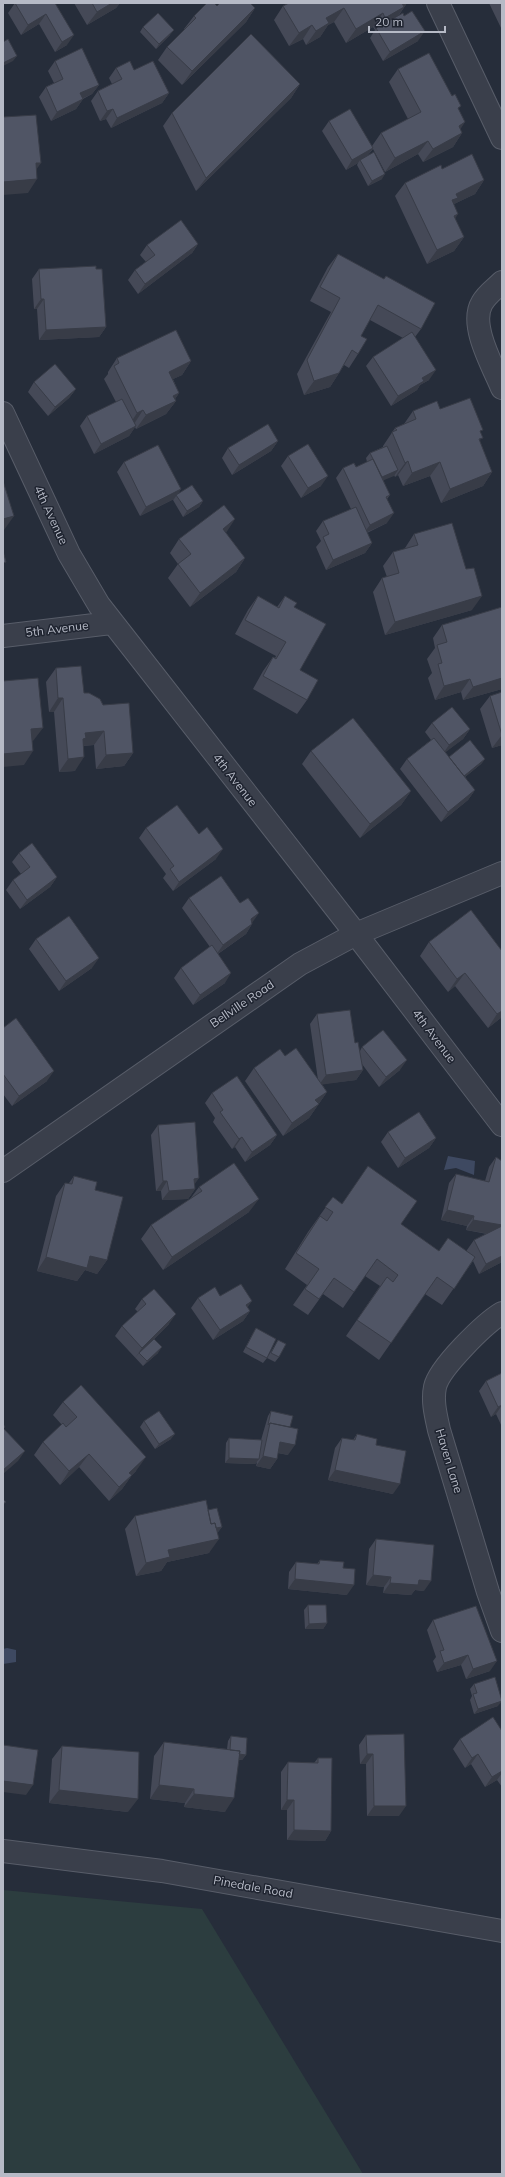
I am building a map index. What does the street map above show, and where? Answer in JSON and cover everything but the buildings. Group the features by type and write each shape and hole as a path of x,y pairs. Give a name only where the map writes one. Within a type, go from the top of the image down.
{"street":[{"path":"438,3 502,138"},
{"path":"502,282 482,303 478,319 480,333 502,388"},
{"name":"4th Avenue","path":"3,413 69,554 82,579 111,623 356,934 502,1125"},
{"name":"5th Avenue","path":"3,636 111,623"},
{"name":"Bellville Road","path":"3,1171 300,964 356,934 502,873"},
{"name":"Haven Lane","path":"502,1313 483,1328 437,1379 434,1403 441,1437 488,1592 502,1631"},
{"name":"Pinedale Road","path":"3,1851 162,1871 502,1931"}],"shaded area":[{"path":"3,1890 202,1909 363,2174 3,2174"}],"water":[{"path":"448,1156 475,1161 474,1175 456,1168 444,1170"},
{"path":"7,1648 16,1650 16,1662 3,1664 3,1649"}]}
